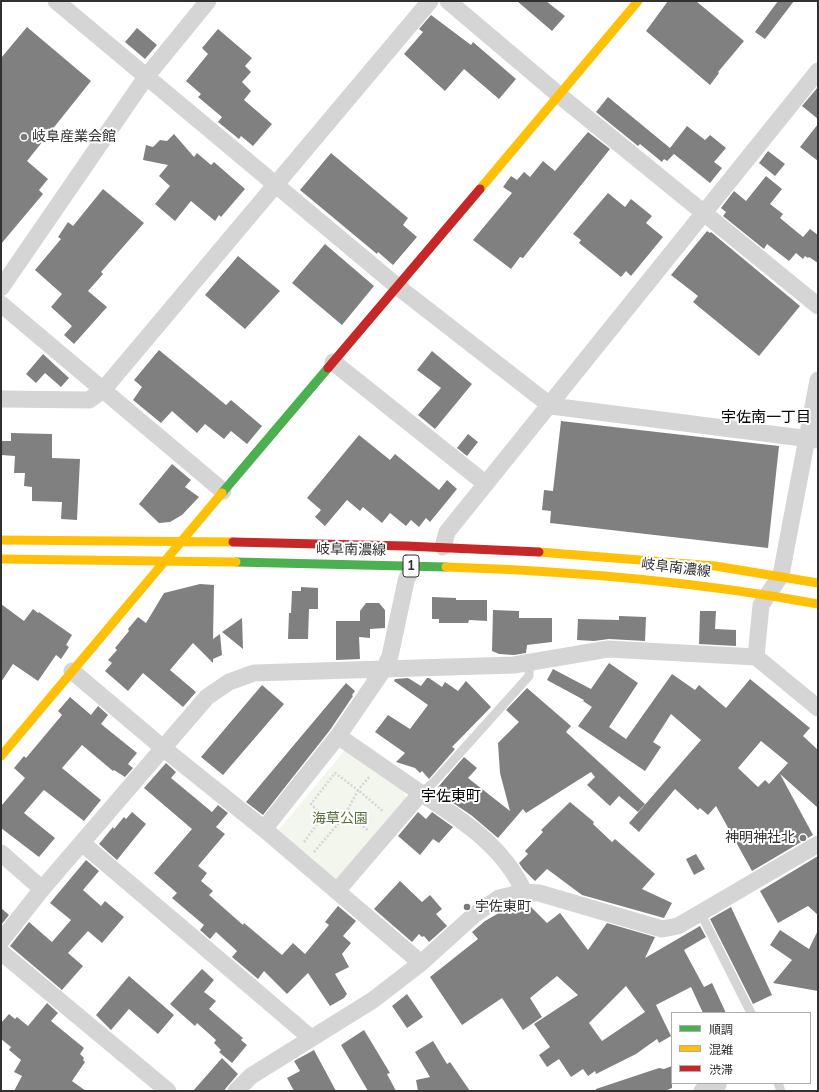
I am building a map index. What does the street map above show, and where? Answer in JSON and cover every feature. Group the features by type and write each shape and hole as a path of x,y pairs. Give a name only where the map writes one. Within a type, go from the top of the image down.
{"main road":[{"path":"1,756 223,491 398,287 638,1"},
{"name":"岐阜南濃線","path":"1,540 442,547 647,559 781,575 818,583"},
{"name":"岐阜南濃線","path":"1,559 166,560 412,566 651,578 768,594 818,604"}],"street":[{"path":"56,1 398,287 550,406 813,439"},
{"path":"1,288 146,77 208,1"},
{"path":"1,399 89,400 103,390 430,1"},
{"path":"448,1 559,95 818,306"},
{"path":"442,547 447,532 550,406 818,71"},
{"path":"1,304 223,491"},
{"path":"334,362 486,484"},
{"path":"756,656 761,605 781,575 813,439 818,380"},
{"path":"264,829 338,736 384,669 390,656 406,580 412,566"},
{"path":"1,941 42,889 207,697 229,682 254,673 514,665 608,649 756,656 818,708"},
{"path":"72,671 163,748 264,829 421,963"},
{"path":"338,736 421,793 443,806 483,837 516,875 524,892"},
{"path":"337,891 421,793"},
{"path":"82,843 311,1038"},
{"path":"236,1091 251,1076 373,1000 421,963 474,915 499,898 524,892 539,893 662,929 678,926 701,914 818,844"},
{"path":"1,853 42,889"},
{"path":"1,952 168,1091"},
{"path":"702,1091 718,1085"}],"lane":[{"path":"421,793 433,783 529,676 530,662"},
{"path":"701,914 750,1012"}],"path":[{"path":"312,855 346,814 358,790 379,764"},
{"path":"338,824 323,816 311,804 335,773 358,790 387,815"},
{"path":"346,814 372,834"},
{"path":"301,847 323,816"}],"green space":[{"name":"海草公園","path":"345,750 403,791 408,800 339,885 276,833"}],"building":[{"path":"517,1 546,1 565,16 552,31"},
{"path":"668,1 696,1 744,41 718,72 719,73 710,85 646,31"},
{"path":"778,1 794,1 765,39 755,32"},
{"path":"431,15 471,45 473,42 516,79 499,99 464,69 445,91 404,54 423,32 419,29"},
{"path":"27,27 91,81 27,161 48,179 39,190 43,194 1,244 1,58"},
{"path":"137,28 157,45 145,59 125,42"},
{"path":"218,29 252,58 245,66 251,72 242,82 251,91 244,100 272,124 253,146 241,136 239,139 218,122 222,117 198,97 201,94 186,81 208,54 202,48"},
{"path":"818,87 818,119 802,106"},
{"path":"608,97 670,148 687,126 705,140 710,135 726,148 714,162 722,168 710,183 674,154 667,161 664,159 662,162 640,144 638,146 596,112"},
{"path":"818,124 818,161 800,147"},
{"path":"588,132 610,149 523,258 520,257 511,269 473,240 512,193 503,187 511,176 517,180 524,172 530,177 543,161 555,171"},
{"path":"174,134 194,157 197,153 211,165 214,162 245,189 221,217 219,215 215,221 191,201 175,221 155,204 170,186 159,176 168,165 143,160 146,145 153,147 160,140 167,141"},
{"path":"768,151 785,164 775,176 759,163"},
{"path":"331,153 408,218 403,225 417,237 393,265 378,252 377,254 300,190"},
{"path":"766,176 782,189 770,204 783,214 780,218 803,237 810,229 818,235 818,263 809,257 808,258 805,256 803,259 796,253 789,261 767,244 764,249 723,216 726,212 721,208 734,191 746,201"},
{"path":"103,189 144,223 101,272 103,274 88,291 107,307 74,344 64,335 72,326 51,307 62,294 35,270 61,239 58,237 68,222 73,226"},
{"path":"608,193 625,207 631,199 652,216 646,223 663,237 631,276 626,271 621,277 579,243 581,240 573,234"},
{"path":"707,231 710,233 711,232 800,306 759,356 693,302 698,296 671,275"},
{"path":"325,244 374,286 342,325 292,283"},
{"path":"238,256 280,291 245,329 205,295"},
{"path":"159,350 226,405 231,400 262,426 247,444 231,431 224,439 205,424 197,433 172,411 161,423 133,400 142,387 134,380"},
{"path":"432,351 472,384 435,429 418,415 441,388 417,370"},
{"path":"43,354 69,378 61,387 45,373 36,383 26,374"},
{"path":"561,421 779,446 768,548 550,523 551,511 542,510 544,490 553,491"},
{"path":"11,433 52,434 52,458 80,459 77,520 61,519 62,502 32,501 32,487 24,486 25,473 14,473 15,456 1,455 1,441 11,441"},
{"path":"468,434 478,442 467,456 457,448"},
{"path":"359,435 390,460 395,454 439,490 447,480 457,489 430,522 426,518 419,527 411,520 406,526 390,513 382,523 363,507 360,511 347,500 325,526 315,517 321,510 307,498"},
{"path":"172,464 191,480 185,487 199,497 182,515 170,522 159,523 139,504"},
{"path":"200,584 214,585 213,639 220,634 222,655 213,659 213,663 193,643 170,670 196,692 183,707 143,673 128,691 105,671 112,663 108,660 117,650 115,648 138,617 146,623 164,593"},
{"path":"301,587 318,588 318,609 309,609 308,639 288,639 292,591 301,591"},
{"path":"432,597 456,598 456,600 487,600 487,621 469,620 468,623 439,623 439,619 432,619"},
{"path":"366,603 379,603 385,610 385,628 370,629 370,638 359,637 360,659 336,660 336,621 360,621 360,611"},
{"path":"1,604 24,621 33,609 72,635 66,645 69,647 61,659 56,655 38,681 13,664 1,682"},
{"path":"493,610 519,611 519,618 552,618 552,642 527,645 526,653 514,655 499,654 492,651"},
{"path":"700,611 716,611 715,629 736,630 736,646 699,644"},
{"path":"619,616 646,617 645,641 609,639 594,641 577,640 578,619 619,620"},
{"path":"242,618 243,649 222,632"},
{"path":"609,663 638,683 609,727 626,739 672,674 695,690 699,685 726,708 750,679 810,728 803,736 818,750 818,808 780,774 813,835 752,871 716,806 708,815 700,808 698,810 675,789 639,832 629,823 701,740 671,714 653,742 661,747 645,771 578,726 592,707 583,701 584,700 547,680 553,669 591,689","holes":["761,741 788,763 769,784 765,780 758,787 738,768"]},
{"path":"408,678 421,686 427,678 442,687 445,682 458,691 466,681 491,707 452,747 455,749 429,779 422,771 420,773 415,768 396,762 405,753 375,732 388,715 410,729 428,705 394,681 395,679"},
{"path":"346,683 355,691 352,695 353,696 330,730 263,815 246,802"},
{"path":"262,685 284,704 223,775 201,757"},
{"path":"527,688 571,726 566,732 645,804 638,812 619,796 610,806 587,785 595,777 591,772 526,813 523,809 498,838 471,815 444,797 446,794 438,787 464,757 477,768 468,778 510,811 500,773 498,743 519,722 506,710"},
{"path":"70,697 91,715 98,706 108,715 101,724 137,753 128,764 133,768 125,777 114,770 113,771 82,745 62,768 101,800 84,821 44,790 24,813 55,838 39,857 1,828 1,806 25,778 14,768 24,756 26,758 62,715 58,711"},
{"path":"166,763 176,772 171,778 212,812 218,805 228,813 216,827 225,834 198,866 207,873 201,881 213,891 209,895 243,925 244,923 282,955 293,943 305,954 329,925 325,922 338,906 356,921 343,936 351,943 342,954 349,967 335,974 347,994 344,998 330,1006 308,973 287,994 264,971 258,979 232,957 237,951 216,932 210,939 200,930 204,925 172,898 177,893 154,873 192,829 144,788"},
{"path":"570,802 594,822 593,824 612,842 615,839 655,874 642,889 672,903 664,918 582,895 547,869 535,881 523,869 519,863 528,854 525,851 543,832 541,830"},
{"path":"132,812 146,824 117,860 99,844 113,827 114,829 124,817 126,819"},
{"path":"418,812 426,819 432,812 453,827 439,843 433,839 420,855 398,836"},
{"path":"696,854 705,869 694,875 686,859"},
{"path":"818,856 818,915 808,906 778,923 760,891"},
{"path":"86,860 99,871 83,890 101,906 105,901 124,917 102,943 88,931 68,953 83,966 62,990 10,946 29,922 52,942 71,920 50,903"},
{"path":"400,881 422,902 430,895 442,909 436,914 447,926 429,942 424,936 422,937 419,934 412,942 374,909"},
{"path":"526,902 547,923 560,913 588,950 607,923 655,937 645,958 700,926 706,937 684,950 704,987 712,983 726,1012 703,1012 691,987 656,1005 671,1036 659,1043 657,1039 636,1054 596,1074 595,1071 588,1076 583,1069 571,1077 559,1059 547,1067 539,1055 550,1047 534,1024 578,995 557,976 530,998 542,1017 523,1030 502,998 462,1025 430,977 478,939 472,932 485,921 513,905","holes":["626,986 645,1012 602,1041 589,1023"]},
{"path":"731,907 772,995 753,1004 710,919"},
{"path":"1,908 9,915 1,925"},
{"path":"780,930 809,949 818,930 818,991 773,983 792,960 770,945"},
{"path":"202,969 214,980 204,992 216,1001 209,1009 243,1038 241,1040 247,1045 232,1063 219,1052 221,1050 214,1043 216,1040 197,1023 195,1026 170,1004"},
{"path":"129,976 174,1015 158,1034 129,1009 111,1030 96,1015"},
{"path":"407,994 423,1017 407,1028 392,1006"},
{"path":"47,1003 58,1013 51,1021 84,1048 80,1054 84,1058 83,1060 85,1062 72,1081 86,1091 14,1091 22,1076 14,1072 21,1060 9,1050 11,1047 1,1039 1,1023 9,1014 15,1019 17,1017 28,1026"},
{"path":"364,1030 390,1073 387,1074 396,1091 368,1091 341,1045"},
{"path":"433,1041 447,1064 450,1062 470,1091 418,1091 416,1080 430,1077 415,1052"},
{"path":"314,1050 336,1091 294,1091 287,1078 300,1071 294,1061"},
{"path":"222,1058 238,1074 224,1091 193,1091"},
{"path":"671,1066 672,1088 665,1091 596,1091 596,1089 659,1068 664,1069"}],"traffic: fast":[{"path":"222,493 328,368"},
{"path":"236,562 446,567"}],"traffic: slow":[{"path":"480,189 638,1"},
{"path":"1,756 222,493"},
{"path":"1,540 233,542"},
{"path":"539,552 715,566 818,583"},
{"path":"1,559 236,562"},
{"path":"446,567 540,571 633,578 726,589 818,604"}],"traffic: jam":[{"path":"328,368 480,189"},
{"path":"233,542 406,546 539,552"}],"place":[{"name":"岐阜産業会館","path":"24,137"},
{"name":"神明神社北","path":"803,838"},
{"name":"宇佐東町","path":"467,907"}],"district":[{"name":"宇佐南一丁目","path":"766,417"},
{"name":"宇佐東町","path":"451,796"}]}
